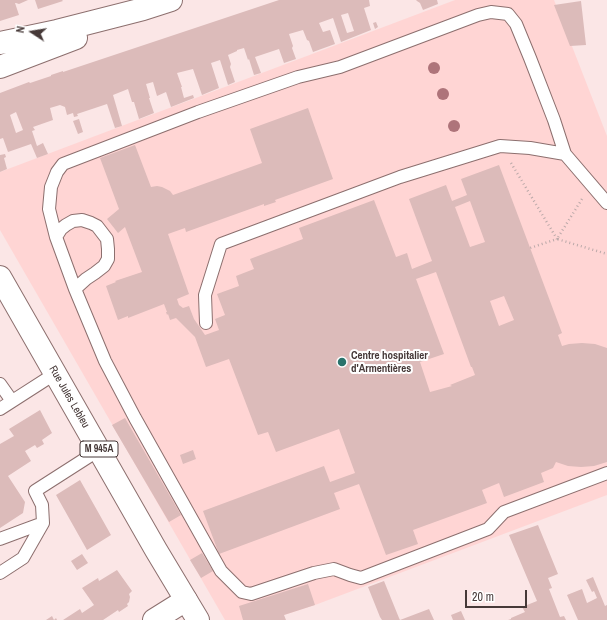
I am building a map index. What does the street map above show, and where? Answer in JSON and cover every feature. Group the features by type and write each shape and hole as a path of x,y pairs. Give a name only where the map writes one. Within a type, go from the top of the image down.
{"main road":[{"path":"0,43 57,31 143,9 170,0"},
{"path":"0,66 88,33 143,9"},
{"name":"Rue Jules Lebleu","path":"0,277 156,550 198,620"},
{"path":"154,620 186,600"}],"lane":[{"path":"607,203 564,154 549,106 516,24 508,14 491,12 478,15 340,67 291,79 198,112 63,164 57,172 51,187 49,209 56,237 75,289 105,361 135,418 222,571 242,592 251,594 314,573 334,568 350,576 361,578 488,529 504,512 607,473"},
{"path":"206,323 205,296 221,244 400,177 500,146 530,148 564,154"},
{"path":"56,237 61,229 66,225 74,221 82,220 97,226 107,239 108,259 104,266 75,289"},
{"path":"0,409 56,373"},
{"path":"0,384 12,401"},
{"path":"0,573 23,558 43,523 42,505 35,491 99,450"},
{"path":"0,539 43,523"}],"path":[{"path":"500,146 557,239"},
{"path":"557,239 591,184"},
{"path":"530,248 557,239 607,254"}],"shaded area":[{"name":"Centre hospitalier d'Armentières","path":"455,0 554,0 607,136 607,495 315,605 270,620 225,620 0,230 0,172"}],"building":[{"path":"0,0 28,0 19,4 15,3 19,15 0,21"},
{"path":"35,0 62,0 63,1 38,9"},
{"path":"279,0 369,0 370,6 364,8 371,30 341,42 333,18 319,23 323,32 330,30 335,44 313,52 303,30 289,34 296,59 284,63 279,49 255,57 261,73 254,75 244,48 237,50 228,55 235,82 228,85 220,60 211,63 219,88 202,95 193,69 177,73 184,98 193,95 194,98 171,107 166,92 157,96 153,82 146,84 154,113 139,119 128,89 113,95 122,126 115,128 107,104 77,114 78,116 74,117 73,113 67,115 65,107 60,105 50,108 53,120 33,127 35,130 32,131 37,146 43,143 48,154 37,158 31,144 8,152 3,138 0,139 0,93 29,82 30,83","holes":["348,13 354,31 347,33 341,15","16,112 23,130 16,133 10,115"]},
{"path":"416,0 437,0 438,4 423,10 420,3"},
{"path":"581,1 586,45 570,46 554,5"},
{"path":"376,22 378,27 375,29 373,23"},
{"path":"308,108 333,179 275,200 276,202 264,206 264,204 186,232 185,228 168,234 189,294 177,299 179,305 183,308 189,306 194,319 205,335 219,330 215,319 225,315 217,294 239,286 236,276 254,269 250,259 303,239 299,228 374,200 396,257 407,253 412,269 432,261 409,199 446,185 452,201 467,195 461,179 499,165 562,333 558,335 562,346 582,343 595,344 607,348 607,462 594,466 581,467 568,466 556,462 553,468 541,473 544,482 504,497 499,483 482,490 487,503 413,530 418,544 386,555 359,484 334,493 340,509 219,554 203,511 324,466 330,482 355,473 339,429 276,452 268,432 258,435 229,359 206,367 195,337 176,318 170,320 164,304 128,318 128,316 118,320 106,286 116,282 115,281 142,272 125,227 118,233 107,219 119,209 100,158 135,145 151,187 162,187 170,191 173,195 262,163 250,129","holes":["470,201 485,242 470,247 455,207","436,272 475,375 450,385 452,386 430,392 420,362 444,354 416,279","504,296 514,320 499,326 490,301"]},
{"path":"79,119 83,132 78,134 73,121"},
{"path":"5,154 6,157 4,158 7,169 0,172 0,155"},
{"path":"40,410 52,433 42,440 44,444 37,448 35,445 25,451 31,461 8,476 25,502 23,513 0,528 0,444 14,436 9,429"},
{"path":"125,418 181,515 169,522 112,425"},
{"path":"193,450 196,459 183,464 180,455"},
{"path":"80,480 111,535 87,550 56,495"},
{"path":"538,525 558,574 548,578 552,588 549,589 560,617 564,616 566,620 508,620 525,612 522,607 537,601 509,535"},
{"path":"202,553 213,571 201,578 190,560"},
{"path":"82,554 88,563 77,570 71,561"},
{"path":"117,570 132,591 129,594 130,597 127,604 128,606 119,612 118,610 103,620 63,620 80,609 82,613 94,605 82,588 98,578 99,581"},
{"path":"593,577 605,606 607,605 607,620 578,620 567,595 582,589 587,603 597,598 586,580"},
{"path":"384,581 400,620 382,620 380,617 368,587"},
{"path":"308,584 315,605 284,615 286,620 243,620 239,606"},
{"path":"429,609 434,620 400,620"},
{"path":"461,611 465,620 453,620 451,615"},
{"path":"52,616 54,620 46,620"}],"place":[{"name":"Centre hospitalier d'Armentières","path":"342,362"}]}
